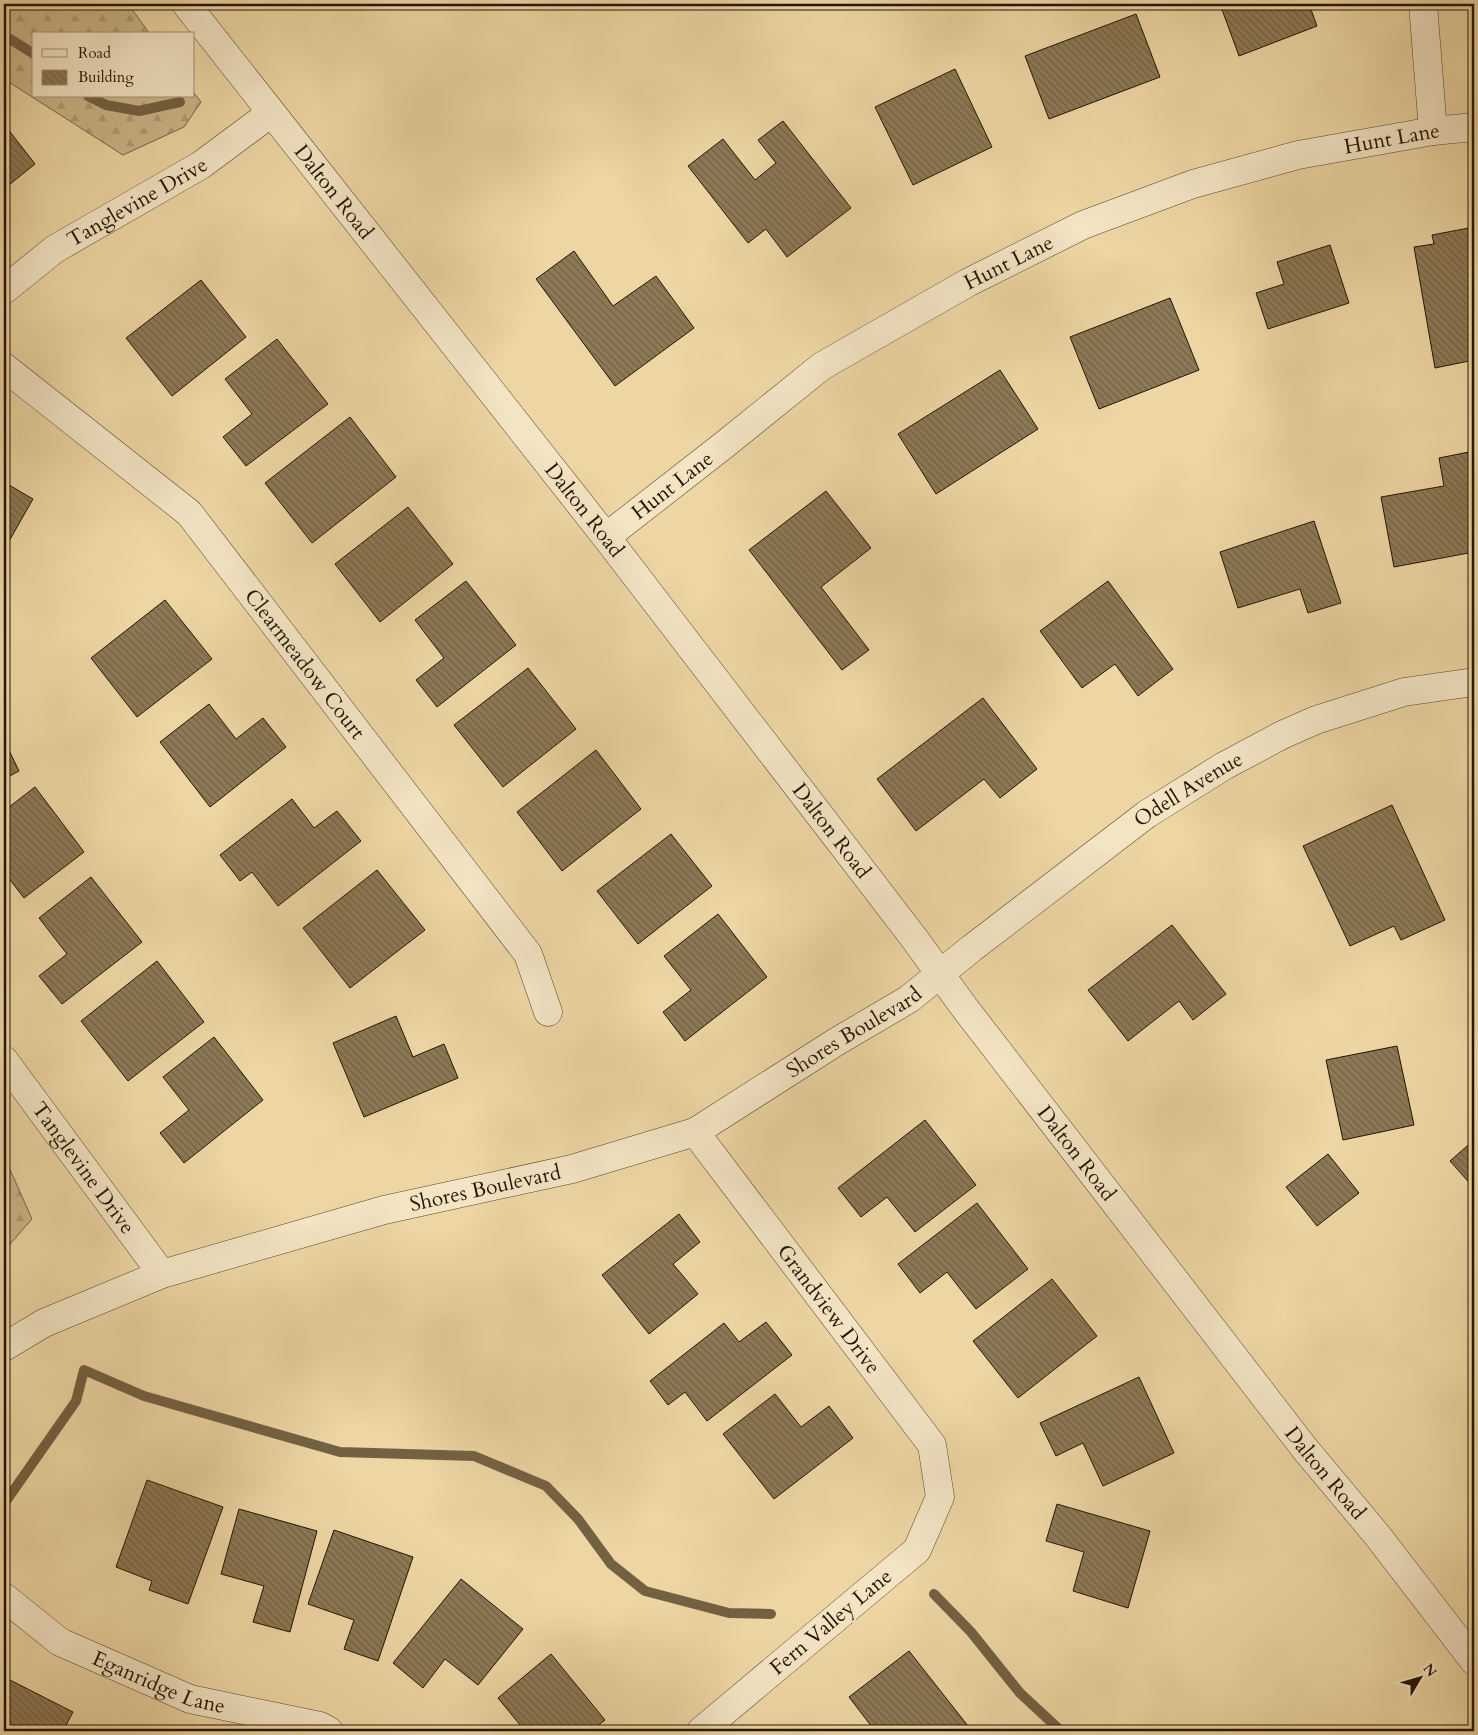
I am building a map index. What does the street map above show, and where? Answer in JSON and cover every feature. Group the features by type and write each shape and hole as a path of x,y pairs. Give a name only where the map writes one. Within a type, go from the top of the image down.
{"street":[{"name":"Dalton Road","path":"186,4 606,537 940,973 964,1007 1293,1433 1377,1535 1474,1661"},
{"path":"1423,4 1433,131"},
{"name":"Tanglevine Drive","path":"4,290 55,249 200,165 271,113"},
{"name":"Hunt Lane","path":"606,537 822,366 969,282 1082,225 1193,184 1298,155 1433,131 1474,127"},
{"name":"Clearmeadow Court","path":"4,367 189,512 528,954 548,1012"},
{"name":"Odell Avenue","path":"940,973 1147,814 1224,766 1316,720 1404,692 1474,682"},
{"name":"Shores Boulevard","path":"4,1347 44,1322 162,1274 384,1210 572,1169 696,1132 836,1042 909,999 940,973"},
{"name":"Tanglevine Drive","path":"4,1060 162,1274"},
{"name":"Grandview Drive","path":"696,1132 932,1445 940,1497"},
{"name":"Fern Valley Lane","path":"701,1731 917,1550 940,1497"},
{"name":"Eganridge Lane","path":"4,1598 60,1642 190,1699 320,1726 328,1731"}],"green space":[{"path":"4,4 128,4 149,32 32,32 32,97 4,79"},
{"path":"195,94 201,102 184,127 123,155 34,98 195,98"},
{"path":"4,1156 32,1219 4,1251"}],"building":[{"path":"1220,4 1309,4 1317,26 1239,56"},
{"path":"1136,14 1160,77 1049,119 1025,56"},
{"path":"955,69 992,147 913,185 875,107"},
{"path":"783,121 851,208 787,257 766,229 748,243 688,166 723,139 755,180 776,163 758,140"},
{"path":"4,124 35,164 4,189"},
{"path":"1474,227 1474,360 1435,368 1414,247 1434,244 1432,235"},
{"path":"1330,245 1349,303 1268,329 1256,293 1284,284 1277,262"},
{"path":"574,251 613,306 656,276 694,328 615,386 536,279"},
{"path":"201,280 246,337 172,396 126,338"},
{"path":"1170,298 1199,370 1099,409 1070,337"},
{"path":"277,339 328,404 246,466 223,437 252,414 225,379"},
{"path":"1000,370 1038,429 936,494 898,434"},
{"path":"350,417 396,477 312,543 265,483"},
{"path":"1474,451 1474,552 1394,567 1381,497 1444,486 1439,458"},
{"path":"4,482 33,499 4,550"},
{"path":"826,491 871,548 821,587 869,650 842,670 749,550"},
{"path":"408,507 453,564 380,622 335,564"},
{"path":"1314,521 1341,603 1308,613 1300,589 1238,608 1220,552"},
{"path":"466,581 516,645 437,707 416,680 444,658 415,620"},
{"path":"1108,581 1173,669 1138,696 1115,664 1082,688 1040,631"},
{"path":"165,600 212,659 137,717 91,658"},
{"path":"528,668 576,729 503,787 454,725"},
{"path":"983,698 1037,769 1000,798 984,779 916,831 877,779"},
{"path":"209,704 236,739 263,718 286,747 210,807 160,742"},
{"path":"4,740 19,771 4,779"},
{"path":"596,750 641,809 562,871 517,812"},
{"path":"35,787 84,852 24,898 4,872 4,811"},
{"path":"292,799 314,828 337,811 361,841 278,906 252,872 240,881 220,855"},
{"path":"1392,805 1445,920 1401,940 1394,926 1350,946 1303,846"},
{"path":"671,834 712,886 638,944 597,891"},
{"path":"377,870 425,930 350,988 303,928"},
{"path":"91,877 142,942 62,1004 39,976 67,954 39,918"},
{"path":"718,914 767,977 685,1041 663,1012 691,990 664,956"},
{"path":"1172,925 1226,994 1193,1020 1179,1001 1128,1041 1088,990"},
{"path":"157,961 204,1022 128,1081 81,1021"},
{"path":"396,1016 413,1057 444,1044 458,1078 364,1117 333,1043"},
{"path":"214,1037 263,1100 184,1163 160,1133 189,1110 163,1077"},
{"path":"1397,1046 1414,1125 1343,1140 1326,1060"},
{"path":"925,1120 976,1185 915,1232 887,1197 861,1217 838,1188"},
{"path":"1474,1140 1474,1188 1450,1161"},
{"path":"1328,1154 1359,1193 1317,1226 1286,1187"},
{"path":"977,1203 1028,1269 976,1309 947,1272 920,1293 898,1264"},
{"path":"679,1214 700,1242 673,1264 698,1294 649,1334 602,1275"},
{"path":"1052,1279 1097,1336 1018,1398 973,1341"},
{"path":"766,1322 792,1355 707,1421 685,1392 668,1405 650,1381 724,1323 739,1342"},
{"path":"1139,1377 1174,1453 1103,1486 1083,1443 1056,1456 1040,1423"},
{"path":"775,1394 801,1427 829,1406 853,1438 774,1499 723,1434"},
{"path":"147,1480 223,1507 188,1604 149,1590 152,1581 116,1567"},
{"path":"1057,1504 1150,1531 1128,1608 1073,1591 1084,1552 1046,1541"},
{"path":"239,1509 317,1531 290,1632 253,1622 264,1586 221,1574"},
{"path":"334,1530 413,1557 378,1661 344,1649 354,1620 308,1604"},
{"path":"461,1579 523,1629 478,1685 445,1659 423,1688 393,1663"},
{"path":"909,1651 972,1731 875,1731 849,1697"},
{"path":"551,1654 605,1720 591,1731 525,1731 498,1698"},
{"path":"6,1678 73,1712 63,1731 4,1731 4,1682"},
{"path":"92,1725 109,1731 89,1731"}],"waterway":[{"path":"4,39 10,39 32,53"},
{"path":"92,98 106,105 139,111 180,102"},
{"path":"4,1504 76,1401 84,1370 144,1396 340,1452 474,1456 546,1486 578,1519 611,1564 645,1591 729,1613 771,1614"},
{"path":"934,1594 971,1632 1020,1693 1061,1731"}]}
